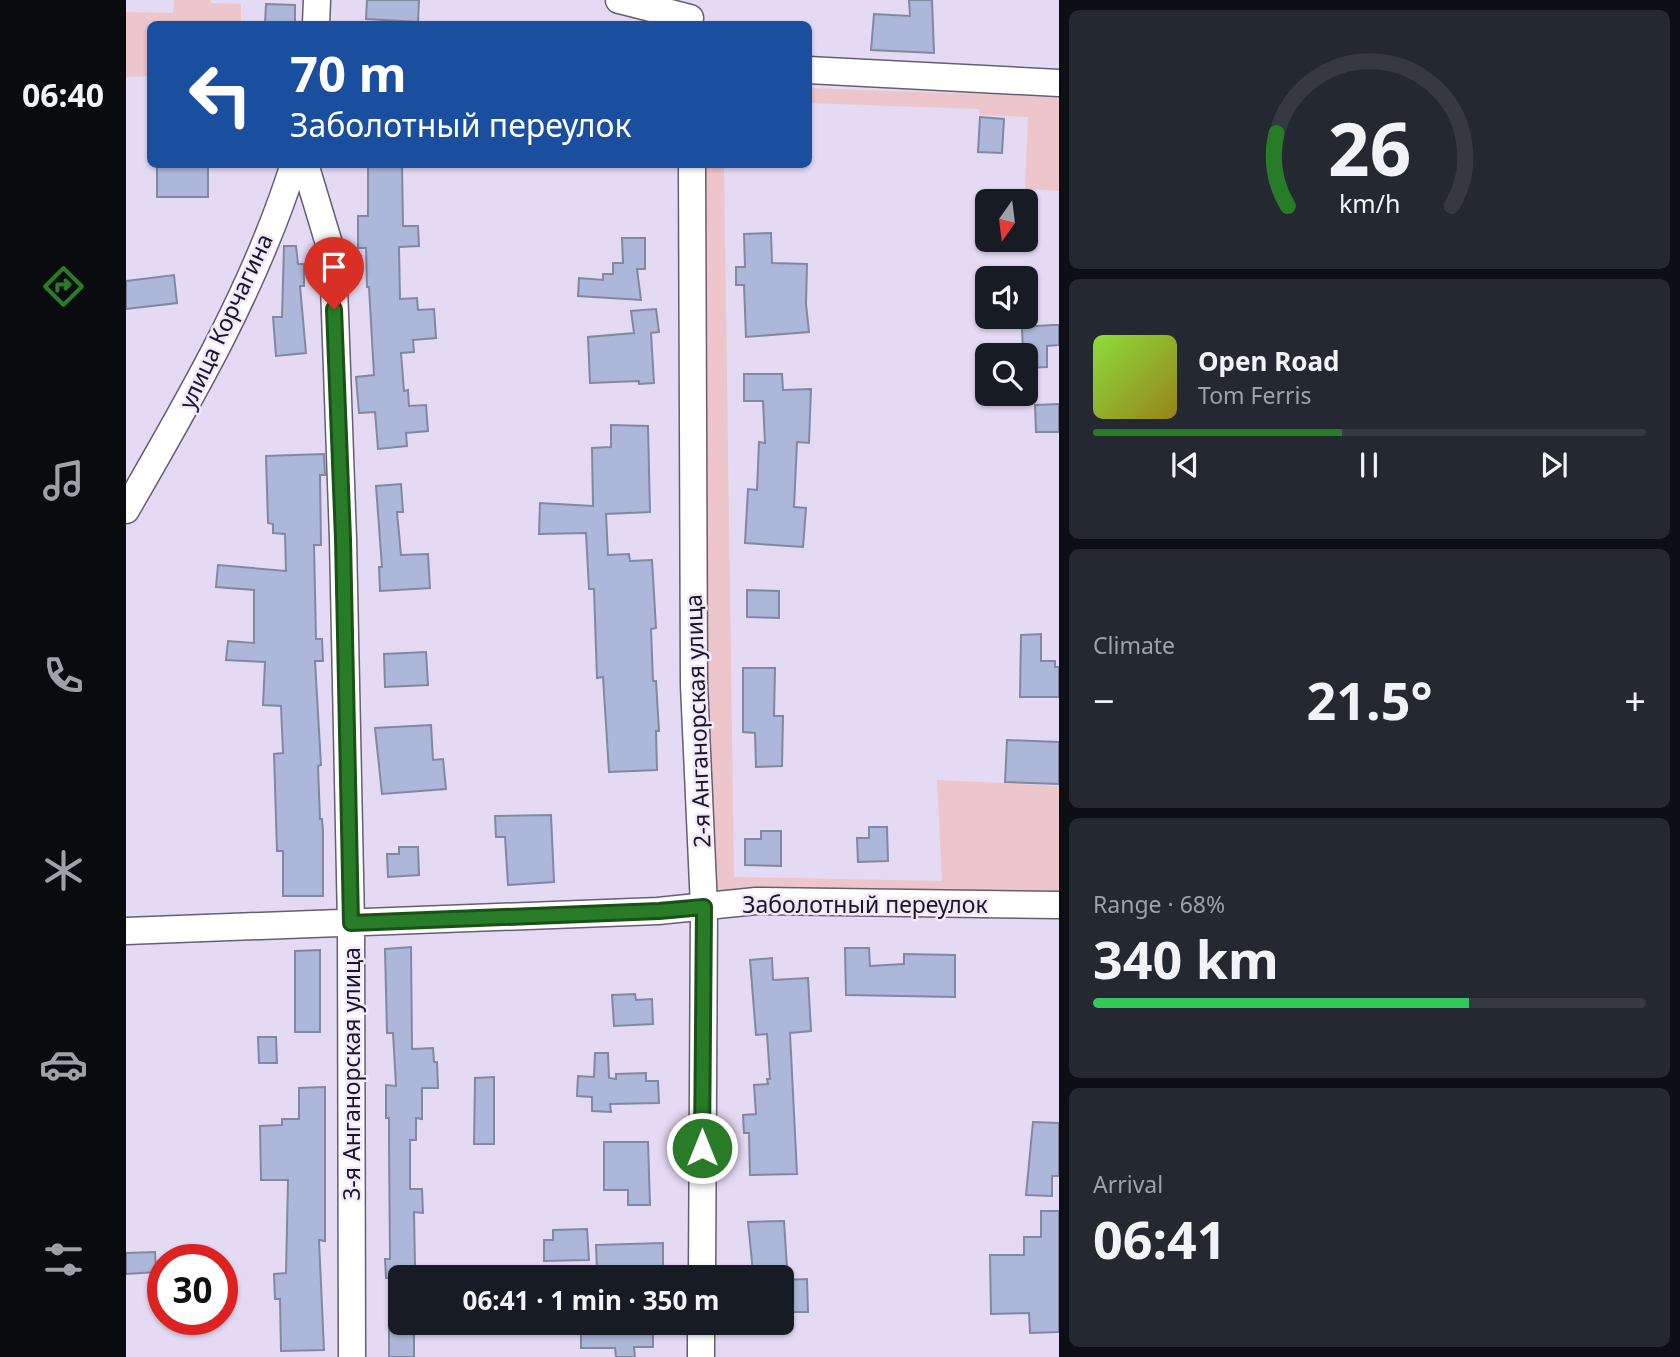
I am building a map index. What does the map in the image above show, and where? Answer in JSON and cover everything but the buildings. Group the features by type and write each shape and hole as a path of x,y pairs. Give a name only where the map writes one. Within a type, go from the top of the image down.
{"street":[{"path":"316,21 317,0"},
{"path":"619,0 690,14"},
{"path":"812,69 1059,83"},
{"name":"улица Корчагина","path":"126,510 219,345 258,258 292,168"},
{"name":"3-я Анганорская улица","path":"306,168 332,257 343,539 351,923 352,1357"},
{"name":"2-я Анганорская улица","path":"692,168 694,685 704,907 702,1265"},
{"name":"Заболотный переулок","path":"126,931 659,911 756,901 1059,905"},
{"path":"701,1335 701,1357"}],"shaded area":[{"path":"174,0 210,0 211,3 241,4 241,21 147,21 147,76 126,77 126,12 173,13"},
{"path":"812,88 1059,97 1059,191 1025,189 1028,117 980,115 979,109 812,103"},
{"path":"701,168 724,168 734,877 942,881 937,780 1059,786 1059,896 709,898"}],"route":[{"path":"334,309 343,539 351,923 704,907 702,1148"}]}
